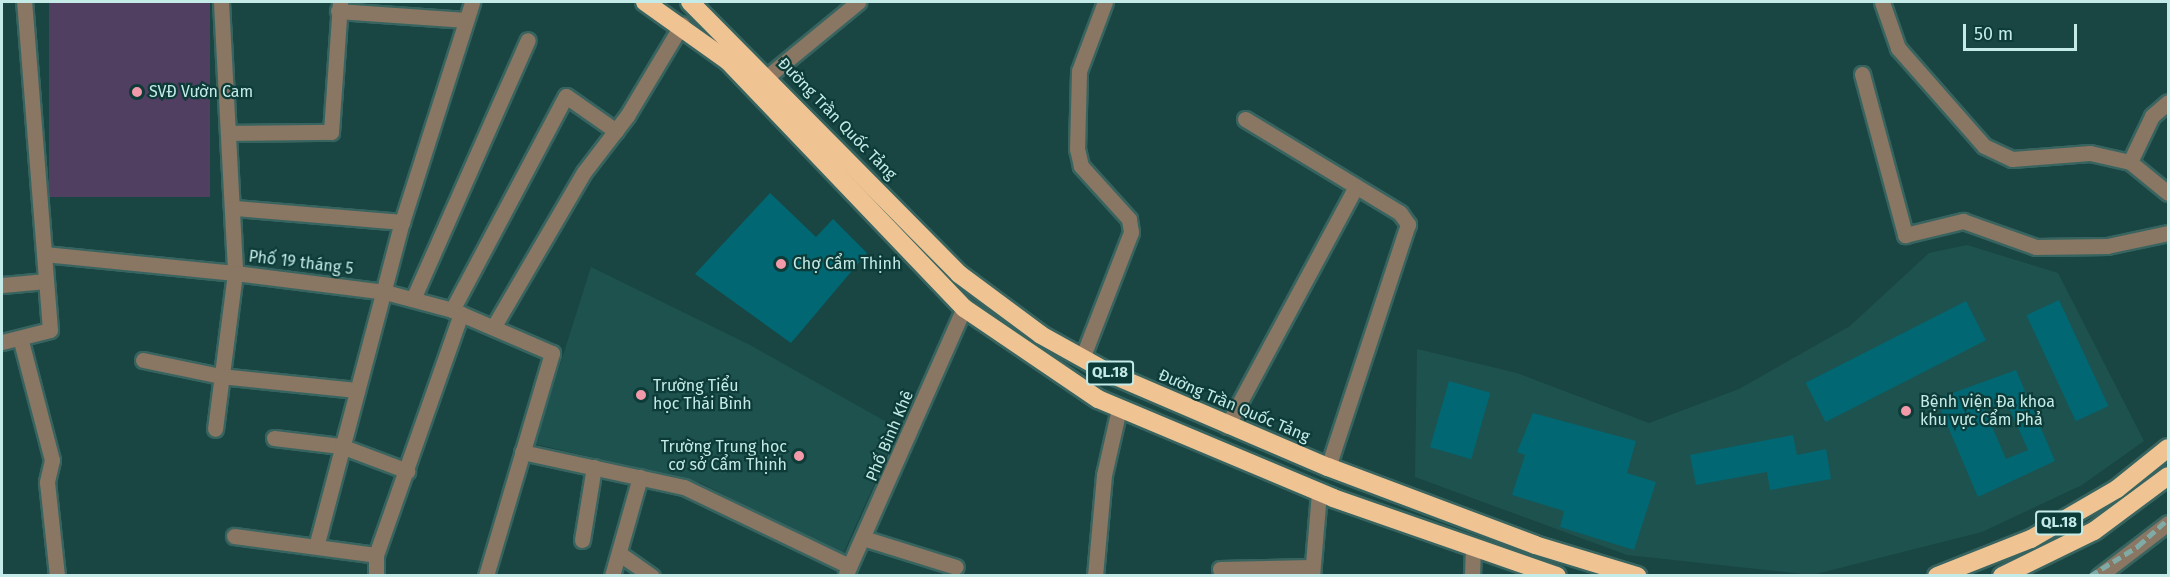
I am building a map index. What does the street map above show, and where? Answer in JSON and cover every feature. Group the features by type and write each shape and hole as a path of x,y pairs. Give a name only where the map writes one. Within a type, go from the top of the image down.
{"highway":[{"name":"QL.18","path":"645,2 682,24 728,61 964,308 1119,409 1319,492 1557,576"},
{"name":"Đường Trần Quốc Tảng","path":"698,4 960,274 1041,335 1227,426 1328,467 1535,545 1637,576"},
{"path":"839,176 854,164"},
{"name":"QL.18","path":"1937,576 2031,539 2117,489 2169,448"},
{"path":"1319,492 1328,467"},
{"name":"QL.18","path":"2002,576 2094,531 2169,476"}],"street":[{"path":"2,342 21,341 50,330 24,2"},
{"name":"Phố 19 tháng 5","path":"221,2 235,208 235,273 385,292 413,299 494,326 552,353 522,452"},
{"path":"317,543 402,222 472,2"},
{"path":"768,76 858,2"},
{"path":"1083,356 1131,232 1129,219 1081,166 1077,150 1079,71 1105,2"},
{"path":"1882,2 1898,48 1984,146 2012,159 2090,153 2130,162 2169,193"},
{"path":"230,133 331,132 339,6 466,20"},
{"path":"494,326 584,172 616,130 682,24"},
{"path":"413,299 528,40"},
{"path":"1862,75 1905,235 1963,221 2036,247 2107,246 2169,233"},
{"path":"376,576 376,555 406,471 456,312 566,96 616,130"},
{"path":"2130,162 2152,116 2169,102"},
{"path":"1245,119 1406,217 1407,236 1328,467"},
{"path":"1227,426 1355,188"},
{"path":"235,208 402,222"},
{"path":"44,254 235,273 215,429"},
{"path":"2,285 46,281"},
{"name":"Phố Bình Khê","path":"847,571 964,308"},
{"path":"21,341 52,460 47,482 57,576"},
{"path":"143,360 220,376 356,390"},
{"path":"1095,576 1104,475 1119,409"},
{"path":"274,438 341,446 406,471"},
{"path":"486,576 522,452 684,487 847,571"},
{"path":"582,540 594,467"},
{"path":"612,576 640,477"},
{"path":"1220,569 1311,572 1319,492"},
{"path":"2099,576 2169,523"},
{"path":"234,536 317,543 376,555"},
{"path":"863,538 956,567"},
{"path":"1472,576 1473,548"},
{"path":"620,554 652,576"}],"shaded area":[{"name":"SVĐ Vườn Cam","path":"49,2 210,2 210,197 49,197"},
{"name":"Bệnh viện Đa khoa khu vực Cẩm Phả","path":"1967,245 2058,273 2144,441 2082,485 1982,532 1812,575 1627,555 1415,477 1417,349 1517,373 1649,423 1739,389 1850,326 1929,253"},
{"path":"591,267 750,345 899,429 842,556 701,483 535,444"}],"building":[{"name":"Chợ Cẩm Thịnh","path":"770,193 816,237 833,219 867,253 791,343 695,274"},
{"path":"2059,300 2108,406 2076,421 2026,315"},
{"path":"1966,301 1986,340 1826,422 1806,383"},
{"path":"2016,370 2055,461 1978,497 1936,399","holes":["2006,401 2028,450 2006,459 1985,410"]},
{"path":"1449,381 1490,393 1471,459 1430,447"},
{"path":"1533,413 1636,441 1627,473 1656,482 1634,550 1560,527 1564,511 1512,495 1525,455 1517,452"},
{"path":"1793,435 1797,455 1826,449 1831,479 1770,490 1767,472 1696,485 1690,455"}],"railway":[{"path":"2090,576 2138,546 2168,519"}],"place":[{"name":"SVĐ Vườn Cam","path":"137,92"},
{"name":"Chợ Cẩm Thịnh","path":"781,264"},
{"name":"Trường Tiểu học Thái Bình","path":"641,395"},
{"name":"Bệnh viện Đa khoa khu vực Cẩm Phả","path":"1906,411"},
{"name":"Trường Trung học cơ sở Cẩm Thịnh","path":"799,456"}]}
